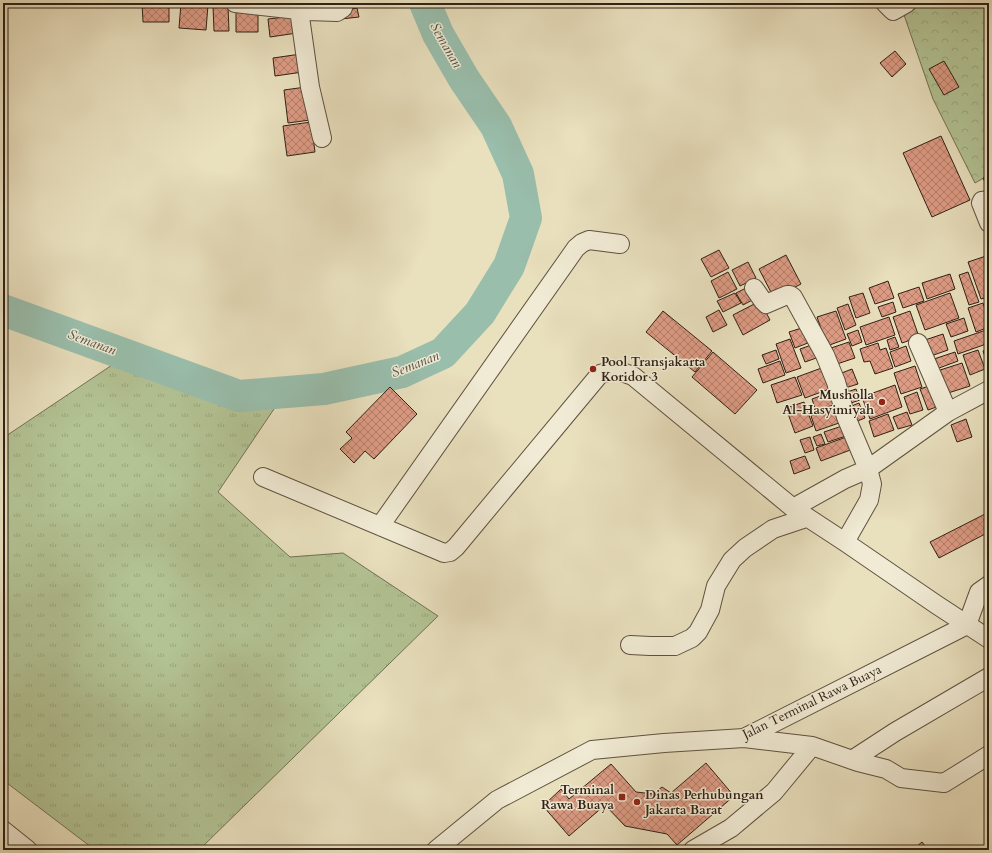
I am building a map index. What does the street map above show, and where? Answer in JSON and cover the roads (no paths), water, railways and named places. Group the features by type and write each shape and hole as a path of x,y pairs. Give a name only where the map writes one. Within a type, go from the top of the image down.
{"street":[{"path":"235,3 299,10 337,12 343,8 344,3"},
{"path":"886,3 893,11 907,3"},
{"path":"299,10 310,87 322,138"},
{"path":"989,200 982,201 981,203 989,223"},
{"path":"380,526 576,248 590,240 620,244"},
{"path":"754,288 766,304 787,295 794,297 825,355 836,382 846,417 868,469 872,484 869,500 845,542"},
{"path":"918,343 948,412"},
{"path":"262,477 444,553 450,552 456,547 600,374 616,370 633,376 799,513 845,542 989,639"},
{"path":"630,645 674,646 692,638 698,632 710,610 716,586 732,560 745,548 772,529 799,513 845,479 868,469 948,412 989,390"},
{"path":"967,625 979,592 989,585"},
{"name":"Jalan Terminal Rawa Buaya","path":"436,850 497,800 592,750 664,743 744,738 967,625"},
{"path":"852,760 895,732 989,677"},
{"path":"744,738 812,746 852,760 886,769 901,778 944,783 989,755"},
{"path":"694,850 731,828 774,792 812,746"},
{"path":"3,830 28,850"}],"waterway":[{"name":"Semanan","path":"3,310 239,396 324,389 402,372 443,353 480,313 509,266 526,218 518,174 496,126 464,79 438,34 425,3"}],"place":[{"name":"Pool Transjakarta Koridor 3","path":"593,369"},
{"name":"Musholla Al-Hasyimiyah","path":"882,402"},
{"name":"Terminal Rawa Buaya","path":"622,797"},
{"name":"Dinas Perhubungan Jakarta Barat","path":"637,802"}]}
